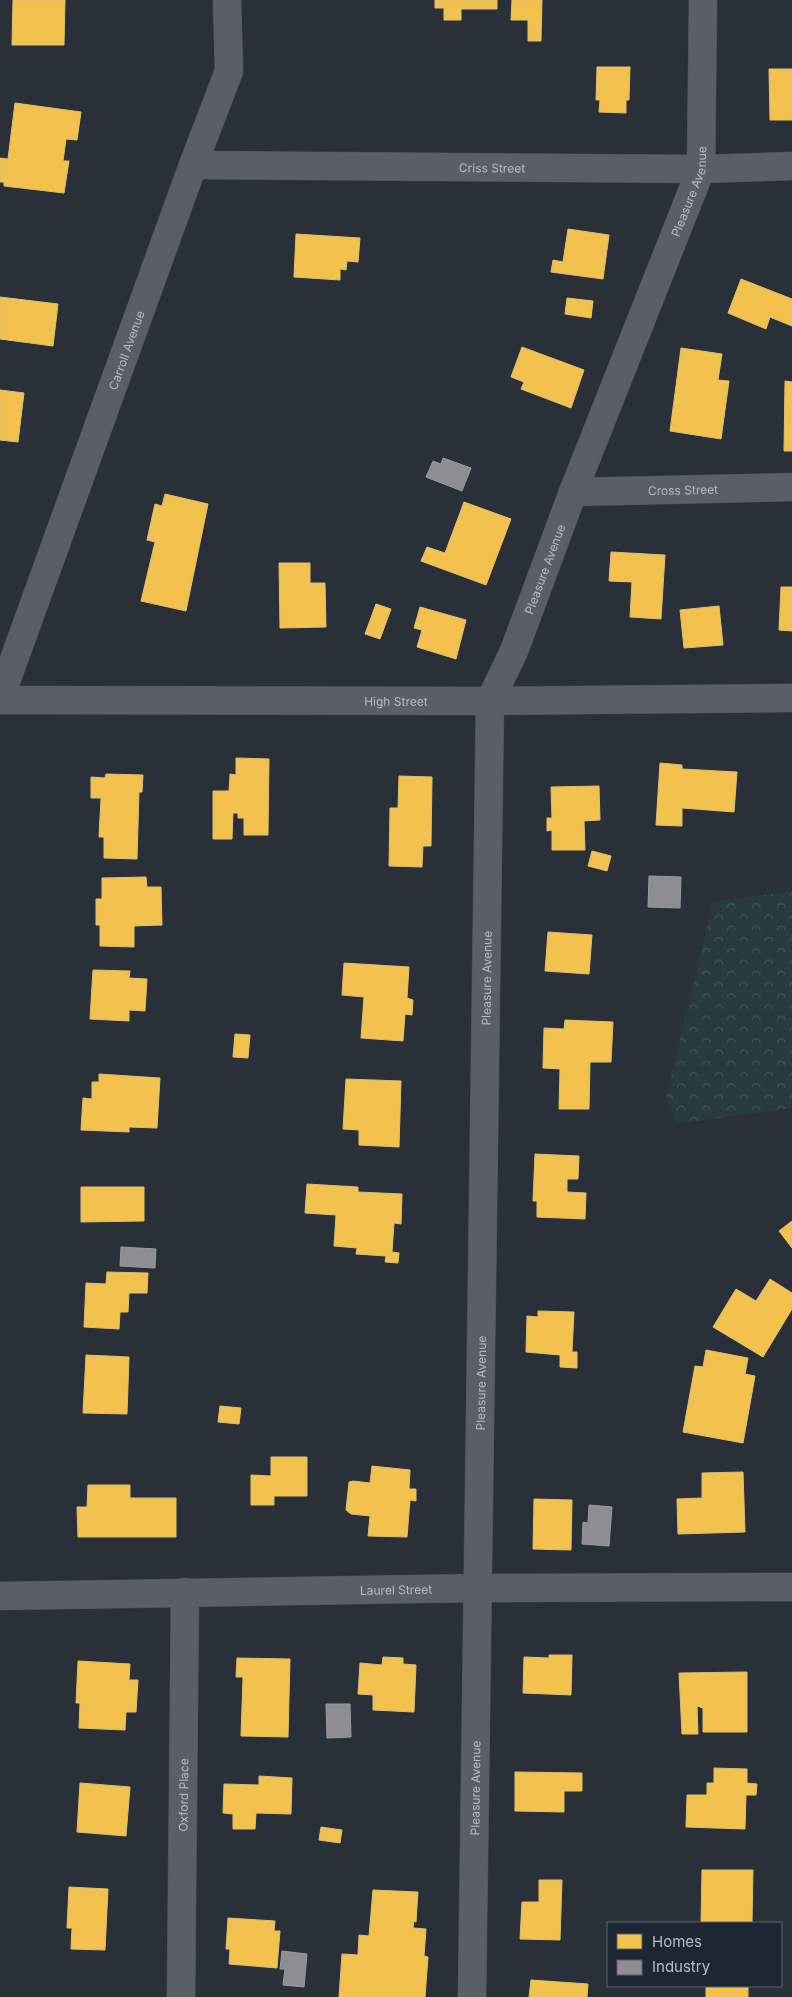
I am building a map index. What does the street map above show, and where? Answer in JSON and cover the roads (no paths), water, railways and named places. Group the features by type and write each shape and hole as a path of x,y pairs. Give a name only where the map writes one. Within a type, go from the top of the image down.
{"street":[{"name":"Carroll Avenue","path":"0,699 228,71 228,0"},
{"name":"Pleasure Avenue","path":"472,1997 490,701 514,651 573,492 701,169 703,0"},
{"name":"Criss Street","path":"193,164 701,169 792,166"},
{"name":"Cross Street","path":"573,492 792,487"},
{"name":"High Street","path":"0,699 490,701 792,698"},
{"name":"Laurel Street","path":"0,1596 478,1588 792,1587"},
{"name":"Oxford Place","path":"181,1997 185,1592"}]}
